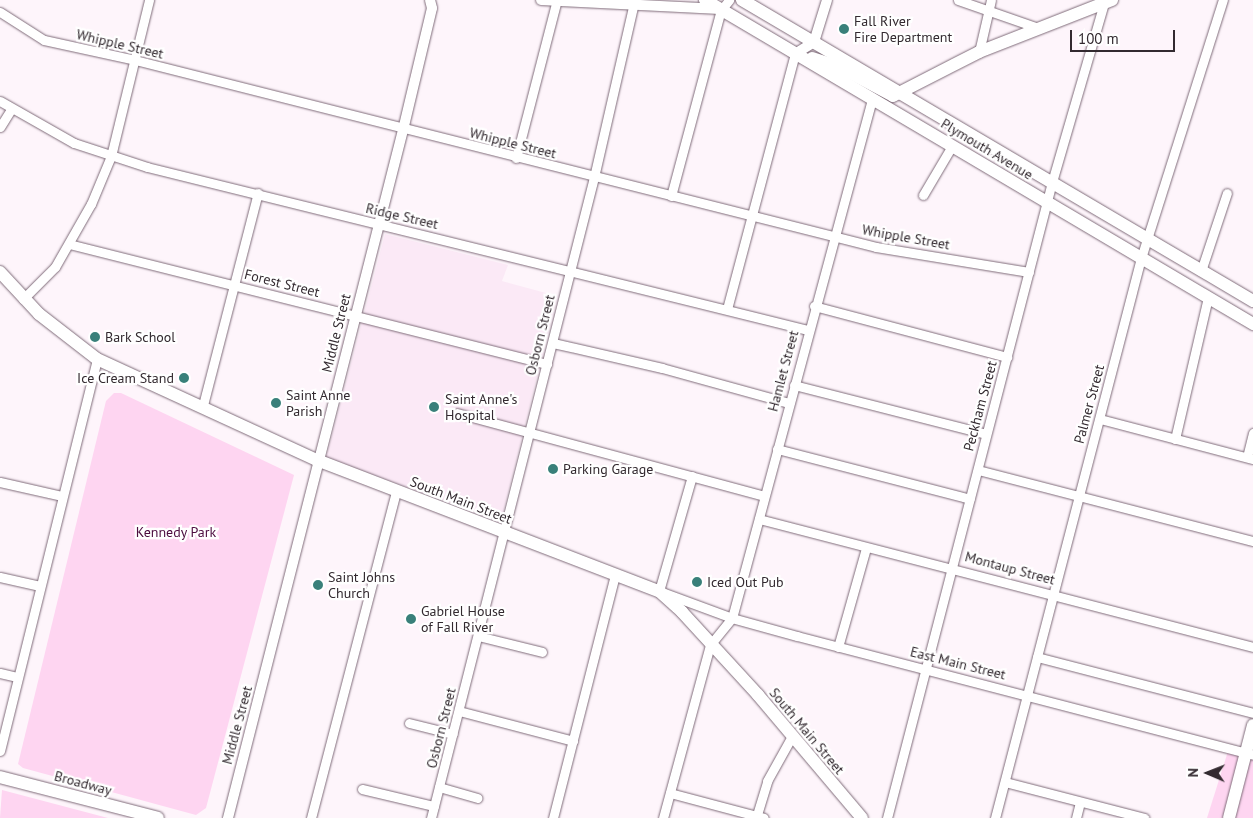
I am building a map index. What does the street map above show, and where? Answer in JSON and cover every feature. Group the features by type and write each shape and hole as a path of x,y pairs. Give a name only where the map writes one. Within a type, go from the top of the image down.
{"main road":[{"name":"Plymouth Avenue","path":"705,0 725,5 795,54 1141,258 1252,321"},
{"name":"Plymouth Avenue","path":"742,0 1253,301"},
{"path":"795,54 839,67 887,95 900,92 979,52 1086,5 1108,2"},
{"name":"South Main Street","path":"2,278 23,299 97,359 203,406 317,460 659,591 682,612 862,818"},
{"path":"1229,818 1249,754 1253,724"},
{"name":"Broadway","path":"0,777 158,818"}],"street":[{"path":"23,299 55,267 82,224 110,156 149,0"},
{"name":"Middle Street","path":"228,818 317,460 403,130 432,8 430,0"},
{"path":"541,0 725,5 671,196"},
{"path":"516,158 558,0"},
{"path":"727,309 750,216 795,54 814,42 828,0"},
{"path":"958,0 990,4 1035,27"},
{"name":"Palmer Street","path":"996,818 1141,258 1223,0"},
{"name":"Peckham Street","path":"886,818 1052,182 1108,2"},
{"name":"Osborn Street","path":"432,818 571,271 634,3"},
{"path":"979,52 990,4"},
{"name":"Whipple Street","path":"0,12 44,40 135,60 403,130 833,237 1029,272"},
{"name":"Hamlet Street","path":"710,645 732,618 814,306 872,99"},
{"name":"Ridge Street","path":"0,101 59,136 110,156 378,225 808,330"},
{"path":"0,127 12,108"},
{"path":"923,195 952,146"},
{"path":"203,406 258,193"},
{"path":"1202,270 1227,193"},
{"name":"Forest Street","path":"69,244 356,314 547,364"},
{"path":"1175,438 1208,297"},
{"path":"814,306 1007,356"},
{"path":"553,343 662,368 789,403"},
{"path":"0,751 97,359"},
{"path":"794,385 986,434"},
{"path":"458,413 764,496"},
{"path":"1100,419 1250,458 1253,433"},
{"path":"777,449 970,499"},
{"path":"978,470 1253,541"},
{"path":"659,591 692,476"},
{"path":"0,482 62,496"},
{"path":"311,818 396,491"},
{"name":"Montaup Street","path":"758,519 866,548 952,567 1253,647"},
{"path":"838,647 866,548"},
{"path":"552,818 615,574"},
{"path":"0,576 40,586"},
{"name":"East Main Street","path":"659,591 732,618 1249,754"},
{"path":"478,636 542,652"},
{"path":"663,818 710,645"},
{"path":"1037,657 1253,713"},
{"path":"0,673 18,677"},
{"path":"459,711 573,740"},
{"path":"409,724 453,734"},
{"path":"670,793 759,817 767,781 792,736"},
{"path":"1005,782 1144,818"},
{"path":"439,788 477,798"},
{"path":"362,789 434,806"},
{"path":"1076,818 1080,802"}],"shaded area":[{"name":"Saint Anne's Hospital","path":"385,234 508,265 502,281 557,296 501,521 326,458"}],"green space":[{"name":"Kennedy Park","path":"114,393 121,393 294,475 206,808 196,815 23,768 18,764 106,401"},
{"path":"1229,748 1253,755 1253,818 1207,818"},
{"path":"2,790 108,818 0,818"}],"place":[{"name":"Fall River Fire Department","path":"844,29"},
{"name":"Bark School","path":"95,337"},
{"name":"Ice Cream Stand","path":"184,378"},
{"name":"Saint Anne Parish","path":"276,403"},
{"name":"Saint Anne's Hospital","path":"434,407"},
{"name":"Parking Garage","path":"553,469"},
{"name":"Iced Out Pub","path":"697,582"},
{"name":"Saint Johns Church","path":"318,585"},
{"name":"Gabriel House of Fall River","path":"411,619"}]}
